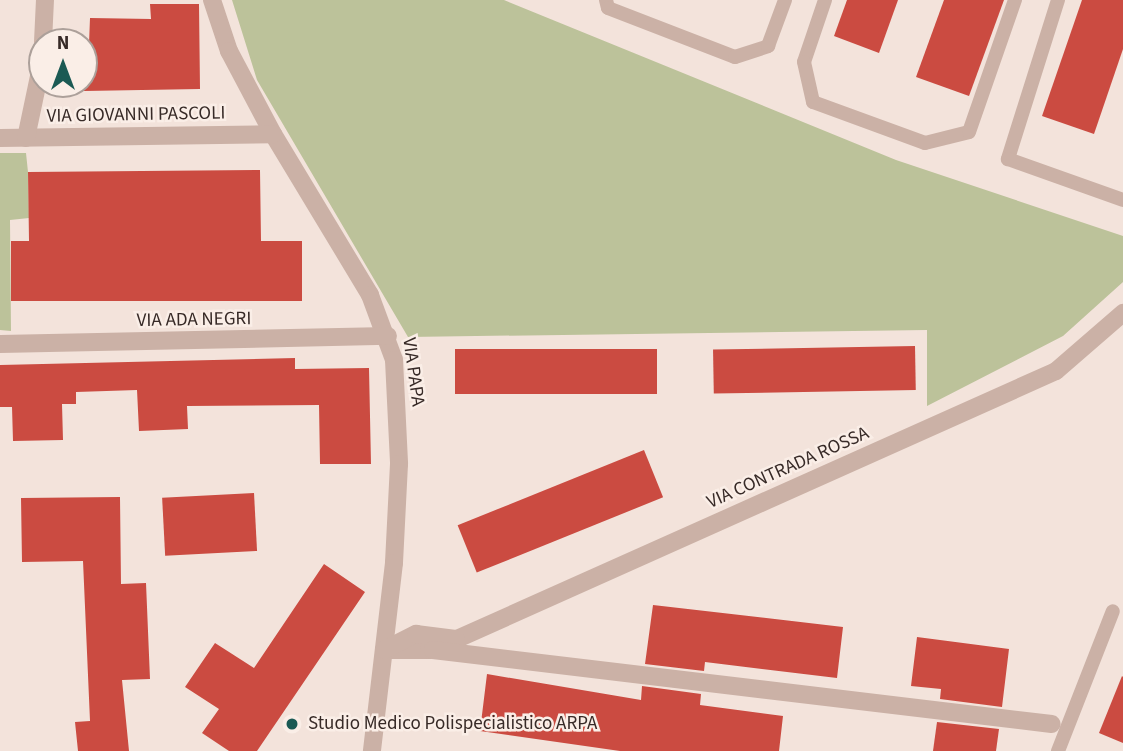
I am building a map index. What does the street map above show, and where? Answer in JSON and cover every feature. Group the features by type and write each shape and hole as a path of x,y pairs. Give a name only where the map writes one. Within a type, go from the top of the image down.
{"street":[{"path":"44,28 45,0"},
{"name":"VIA PAPA","path":"212,0 229,51 273,134 370,295 388,336 398,396 399,464 384,650 372,751"},
{"path":"26,138 34,98"},
{"name":"VIA GIOVANNI PASCOLI","path":"0,138 273,134"},
{"name":"VIA CONTRADA ROSSA","path":"429,650 1056,372 1123,313"},
{"name":"VIA ADA NEGRI","path":"0,344 388,336"},
{"path":"384,650 415,634 457,639"},
{"name":"VIA CONTRADA ROSSA","path":"384,650 429,650 1052,724"}],"lane":[{"path":"606,0 608,8 735,57 768,46 785,0"},
{"path":"825,0 804,62 813,102 925,143 969,132 1016,0"},
{"path":"1058,0 1008,159 1123,200"},
{"path":"1058,751 1112,611"}],"green space":[{"path":"232,0 504,0 896,160 1123,236 1123,282 1063,336 927,406 927,330 408,337 257,80"},
{"path":"0,153 26,153 28,172 29,218 10,220 11,331 0,330"}],"building":[{"path":"847,0 898,0 879,53 834,36"},
{"path":"944,0 1004,0 969,96 916,77"},
{"path":"1082,0 1123,0 1123,49 1094,134 1042,116"},
{"path":"150,4 199,4 200,89 98,91 98,28 90,28 90,18 151,19"},
{"path":"260,170 261,241 302,241 302,301 11,301 11,241 29,241 28,172"},
{"path":"915,346 916,390 714,394 713,350"},
{"path":"455,349 657,349 657,394 455,394"},
{"path":"295,358 295,369 369,368 371,464 320,464 319,405 187,406 188,429 139,431 137,390 76,392 76,404 62,404 63,440 13,441 12,407 0,407 0,365"},
{"path":"644,450 663,497 477,573 458,525"},
{"path":"254,493 257,551 165,556 162,498"},
{"path":"120,497 121,584 146,583 150,679 122,680 129,751 78,751 75,722 90,721 83,561 22,562 21,498"},
{"path":"324,564 365,592 257,751 229,751 202,733 219,709 185,687 215,643 254,668"},
{"path":"653,605 843,627 837,678 705,662 704,671 645,664"},
{"path":"917,637 1009,649 1002,707 940,699 941,689 911,686"},
{"path":"487,674 641,700 642,686 701,694 700,705 783,716 779,751 620,751 480,731"},
{"path":"1123,677 1123,743 1099,733"},
{"path":"937,722 999,729 996,751 933,751"}],"place":[{"name":"Studio Medico Polispecialistico ARPA","path":"292,724"}]}
